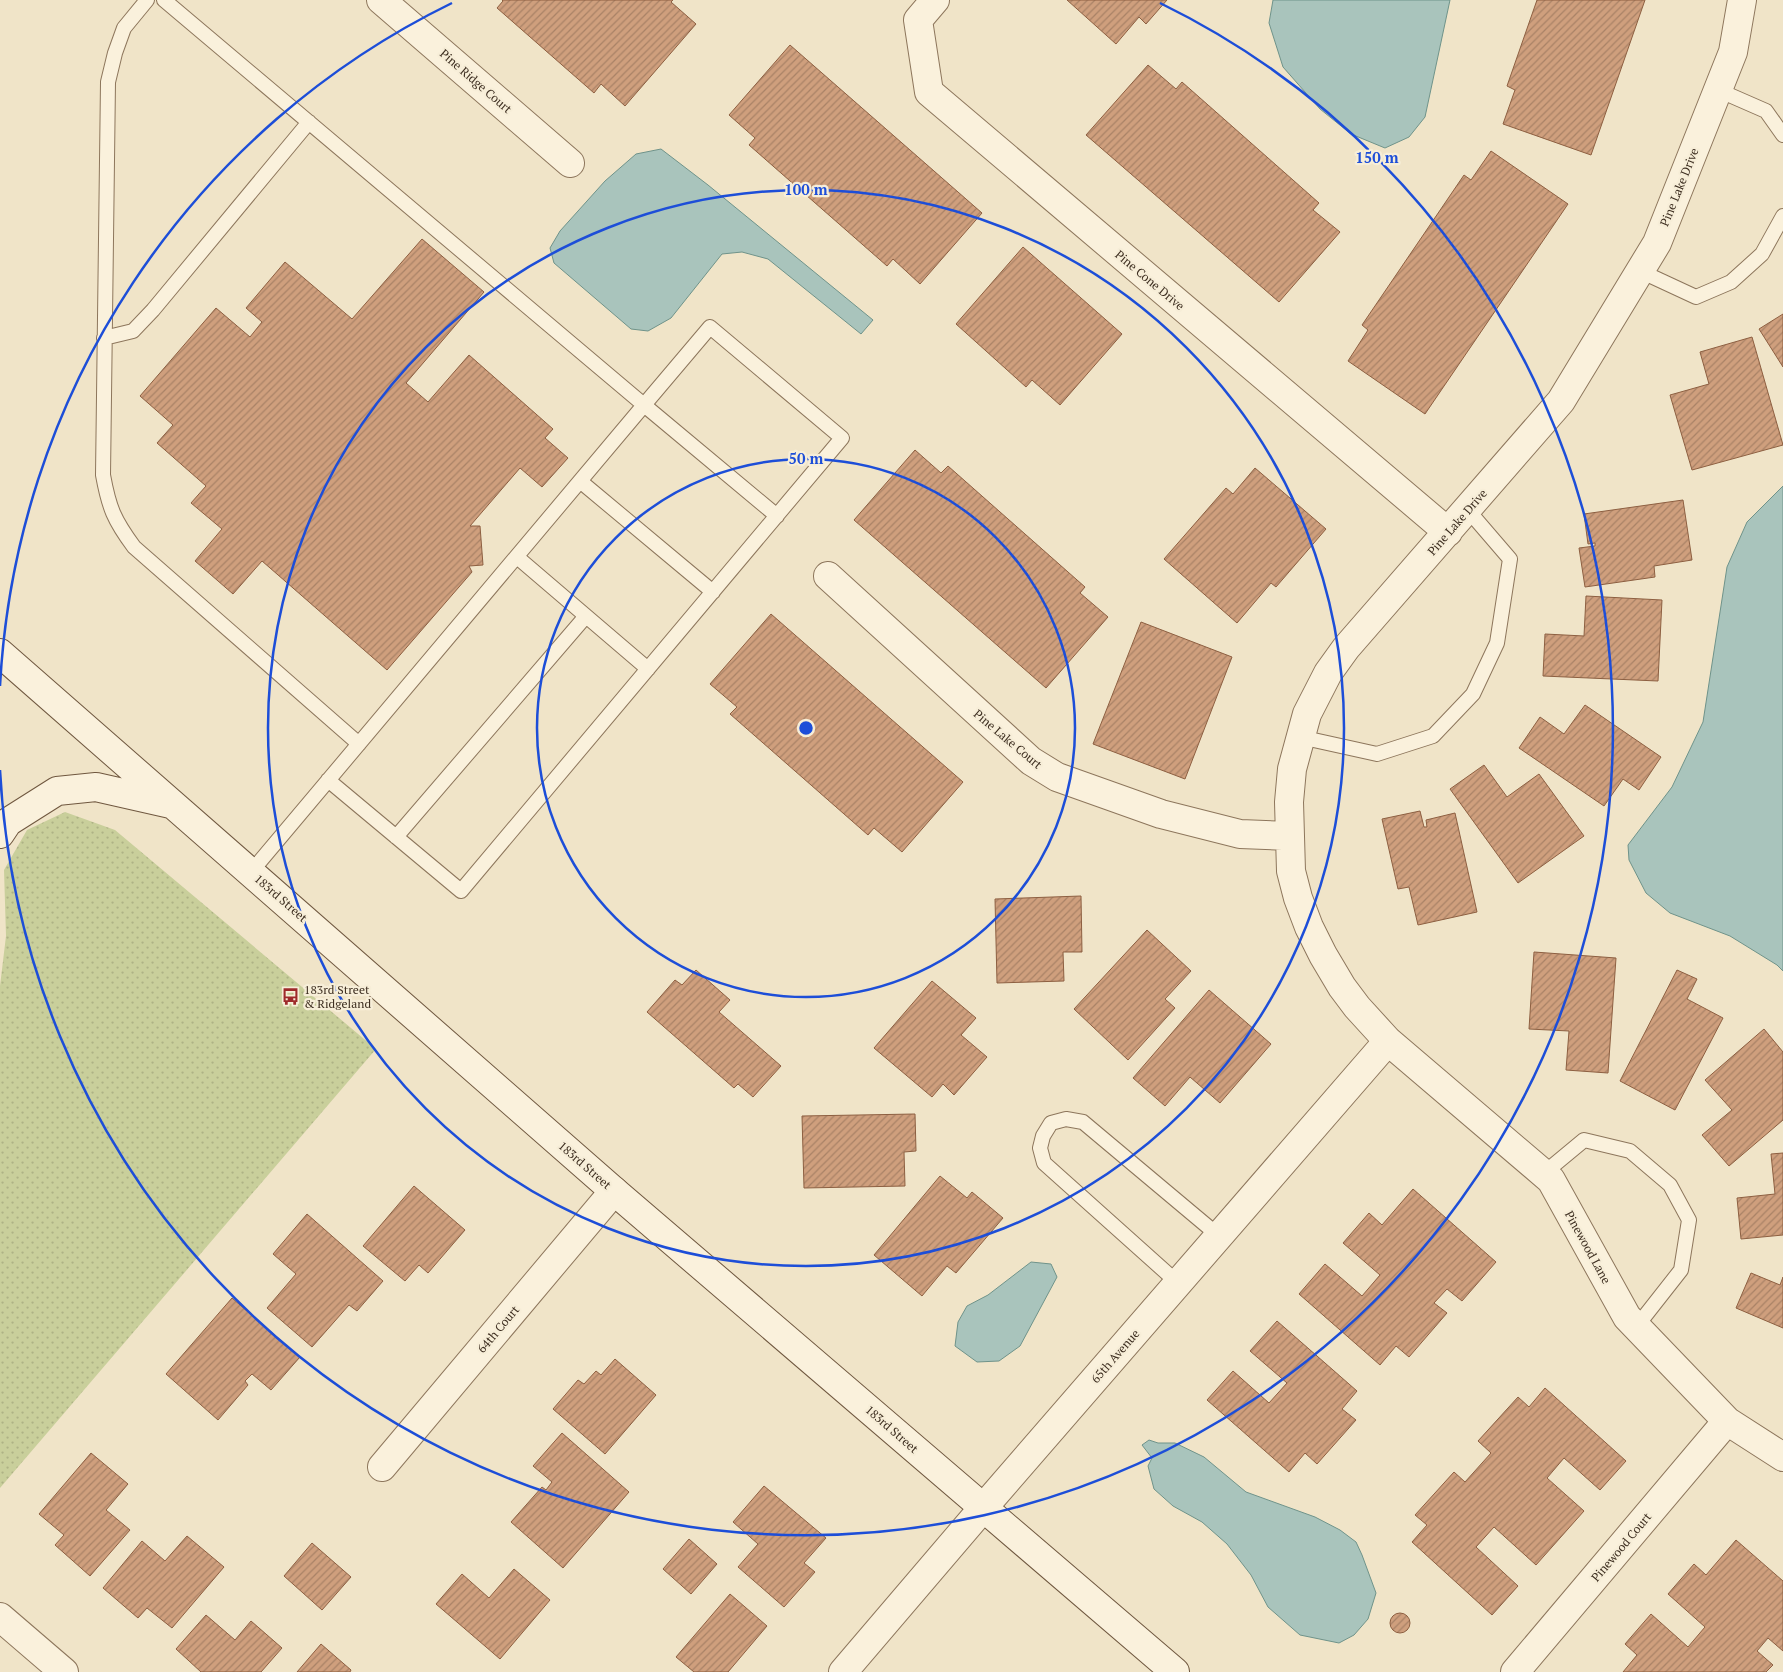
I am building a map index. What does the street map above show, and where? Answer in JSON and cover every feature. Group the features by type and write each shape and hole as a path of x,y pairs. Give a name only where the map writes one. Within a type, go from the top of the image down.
{"street":[{"name":"Pine Ridge Court","path":"381,0 570,163"},
{"name":"Pine Cone Drive","path":"935,0 918,20 929,92 1448,532"},
{"name":"Pine Lake Drive","path":"1388,1041 1357,1007 1342,987 1312,934 1298,898 1291,871 1289,794 1292,769 1300,737 1314,696 1332,667 1346,648 1561,401 1657,243 1733,52 1742,0"},
{"name":"Pine Lake Court","path":"828,576 1031,761 1057,777 1161,814 1240,834 1289,836"},
{"name":"183rd Street","path":"0,653 614,1191 1175,1672"},
{"path":"0,834 8,822 57,791 96,787 173,804"},
{"name":"Pinewood Lane","path":"1388,1041 1551,1180 1627,1316 1726,1421 1783,1457"},
{"name":"65th Avenue","path":"843,1672 1388,1041"},
{"name":"64th Court","path":"382,1467 614,1191"},
{"name":"Pinewood Court","path":"1515,1672 1726,1421"},
{"path":"0,1617 64,1672"}],"lane":[{"path":"146,0 124,28 115,53 108,82 102,475 109,504 118,526 134,547 359,744"},
{"path":"164,0 777,516"},
{"path":"1718,90 1766,111 1783,135"},
{"path":"104,338 133,331 153,310 309,122"},
{"path":"1640,271 1696,296 1731,282 1762,254 1783,216"},
{"path":"251,872 328,780 517,557 710,327 842,438 461,892 328,780"},
{"path":"580,481 713,592"},
{"path":"1300,737 1377,754 1433,736 1473,694 1497,643 1510,559 1467,509"},
{"path":"517,557 648,669"},
{"path":"396,837 586,616"},
{"path":"1178,1283 1044,1162 1040,1148 1043,1136 1051,1123 1066,1119 1083,1122 1219,1236"},
{"path":"1543,1174 1584,1140 1630,1151 1670,1184 1689,1220 1680,1270 1637,1326"}],"green space":[{"path":"65,812 115,830 376,1049 0,1488 0,986 6,936 4,870 27,830"}],"water":[{"path":"1273,0 1450,0 1425,117 1409,137 1385,148 1351,134 1320,109 1283,67 1269,23"},
{"path":"661,149 873,320 861,334 768,259 742,252 722,254 671,318 648,331 631,329 554,263 550,248 560,231 605,181 636,154"},
{"path":"1783,486 1783,971 1777,965 1730,936 1670,913 1646,893 1629,860 1628,845 1672,787 1703,722 1727,567 1747,522"},
{"path":"1031,1262 1051,1264 1057,1277 1020,1346 999,1361 977,1362 955,1346 958,1322 967,1306 988,1295"},
{"path":"1149,1440 1158,1443 1175,1443 1204,1457 1246,1492 1315,1517 1340,1530 1356,1542 1376,1593 1368,1619 1354,1635 1339,1643 1300,1635 1268,1607 1251,1575 1227,1544 1202,1522 1173,1506 1154,1489 1148,1466 1152,1458 1142,1445"}],"building":[{"path":"502,0 673,0 671,2 696,24 625,106 601,84 594,93 497,8"},
{"path":"1067,0 1167,0 1146,24 1139,17 1116,44"},
{"path":"1537,0 1645,0 1591,155 1503,124 1515,90 1507,86"},
{"path":"790,45 982,213 920,284 893,259 887,266 749,145 755,138 729,115"},
{"path":"1148,65 1176,89 1182,82 1319,203 1313,210 1340,232 1279,302 1086,135"},
{"path":"1491,151 1568,204 1425,414 1348,361 1368,330 1362,325 1464,175 1471,180"},
{"path":"422,239 484,292 406,383 428,402 469,355 553,429 545,438 568,458 542,487 520,468 470,526 480,526 483,565 469,566 472,572 387,670 262,561 233,594 195,561 222,529 191,503 206,486 157,443 173,425 140,396 216,308 250,337 262,322 246,308 285,262 352,319"},
{"path":"1023,247 1122,334 1060,405 1032,380 1026,387 956,324"},
{"path":"1783,314 1783,367 1759,329"},
{"path":"1752,337 1783,445 1692,470 1670,395 1709,384 1700,352"},
{"path":"915,450 941,473 948,466 1085,587 1080,593 1108,617 1046,688 854,520"},
{"path":"1255,468 1326,529 1276,587 1271,583 1237,623 1164,559 1226,488 1233,494"},
{"path":"1683,500 1692,560 1654,566 1655,577 1585,587 1579,548 1595,546 1595,543 1588,544 1584,514"},
{"path":"1586,596 1662,600 1658,681 1543,676 1545,634 1584,636"},
{"path":"771,614 963,782 902,852 874,828 868,835 730,714 737,707 710,684"},
{"path":"1141,622 1232,657 1185,779 1093,744"},
{"path":"1585,705 1661,757 1639,790 1623,779 1604,806 1519,748 1540,717 1564,734"},
{"path":"1484,765 1507,797 1539,774 1584,836 1518,883 1450,789"},
{"path":"1420,811 1424,827 1427,827 1426,820 1455,813 1477,912 1418,925 1409,887 1398,889 1382,819"},
{"path":"1081,896 1082,952 1063,952 1064,981 997,983 995,899"},
{"path":"1147,930 1191,971 1165,999 1175,1008 1128,1060 1074,1009"},
{"path":"1534,952 1616,958 1608,1073 1566,1070 1569,1031 1529,1029"},
{"path":"696,970 730,1000 719,1012 781,1066 753,1097 738,1084 734,1088 647,1012 675,980 682,985"},
{"path":"1677,970 1697,979 1687,999 1723,1018 1675,1110 1620,1081"},
{"path":"932,981 976,1018 961,1035 987,1057 954,1095 943,1084 932,1097 874,1048"},
{"path":"1209,990 1271,1044 1220,1103 1190,1077 1165,1106 1133,1078"},
{"path":"1764,1029 1783,1052 1783,1120 1729,1166 1702,1135 1732,1110 1705,1080"},
{"path":"915,1114 916,1151 904,1152 905,1186 804,1188 802,1116"},
{"path":"1783,1153 1783,1235 1741,1239 1737,1198 1775,1194 1771,1154"},
{"path":"940,1176 967,1198 972,1192 1003,1218 956,1273 947,1266 922,1296 874,1255"},
{"path":"414,1186 465,1230 428,1273 419,1265 405,1281 363,1246"},
{"path":"1413,1189 1496,1262 1462,1301 1447,1289 1434,1303 1447,1313 1409,1357 1396,1346 1380,1365 1299,1294 1325,1264 1362,1296 1380,1275 1343,1243 1369,1213 1382,1225"},
{"path":"307,1214 383,1281 357,1311 349,1305 312,1347 267,1308 296,1274 273,1254"},
{"path":"1751,1273 1780,1285 1783,1277 1783,1328 1736,1308"},
{"path":"232,1298 300,1357 271,1390 252,1374 245,1381 248,1385 218,1420 166,1374"},
{"path":"1277,1321 1357,1391 1342,1409 1356,1420 1317,1464 1305,1453 1289,1472 1207,1400 1233,1371 1269,1403 1287,1383 1250,1351"},
{"path":"615,1359 656,1395 605,1454 553,1409 578,1380 584,1384 596,1371 601,1375"},
{"path":"1545,1388 1626,1461 1600,1490 1564,1458 1547,1478 1584,1511 1536,1565 1494,1527 1476,1547 1518,1586 1492,1615 1412,1542 1427,1525 1415,1515 1454,1472 1465,1482 1491,1453 1478,1441 1518,1397 1529,1407"},
{"path":"562,1433 629,1492 563,1568 511,1522 542,1487 546,1490 552,1482 533,1466"},
{"path":"91,1453 128,1484 106,1510 130,1530 90,1576 55,1545 64,1535 39,1514"},
{"path":"764,1486 826,1538 804,1563 815,1572 784,1607 738,1567 758,1544 733,1522"},
{"path":"187,1536 224,1567 172,1628 147,1608 138,1618 103,1588 142,1541 165,1561"},
{"path":"689,1539 717,1564 691,1594 663,1569"},
{"path":"1736,1540 1783,1581 1783,1651 1768,1638 1757,1651 1773,1665 1766,1672 1623,1672 1637,1655 1625,1644 1651,1614 1688,1647 1705,1627 1668,1594 1694,1564 1706,1575"},
{"path":"312,1543 351,1577 322,1610 284,1576"},
{"path":"514,1569 550,1600 500,1659 436,1604 462,1574 489,1598"},
{"path":"730,1594 767,1626 728,1672 694,1672 676,1657"},
{"path":"1396,1613 1404,1613 1410,1619 1410,1627 1404,1633 1396,1633 1390,1627 1390,1619"},
{"path":"206,1615 235,1640 251,1621 282,1648 261,1672 201,1672 176,1649"},
{"path":"321,1644 351,1670 350,1672 297,1672"}],"place":[{"name":"183rd Street & Ridgeland","path":"290,996"}]}
